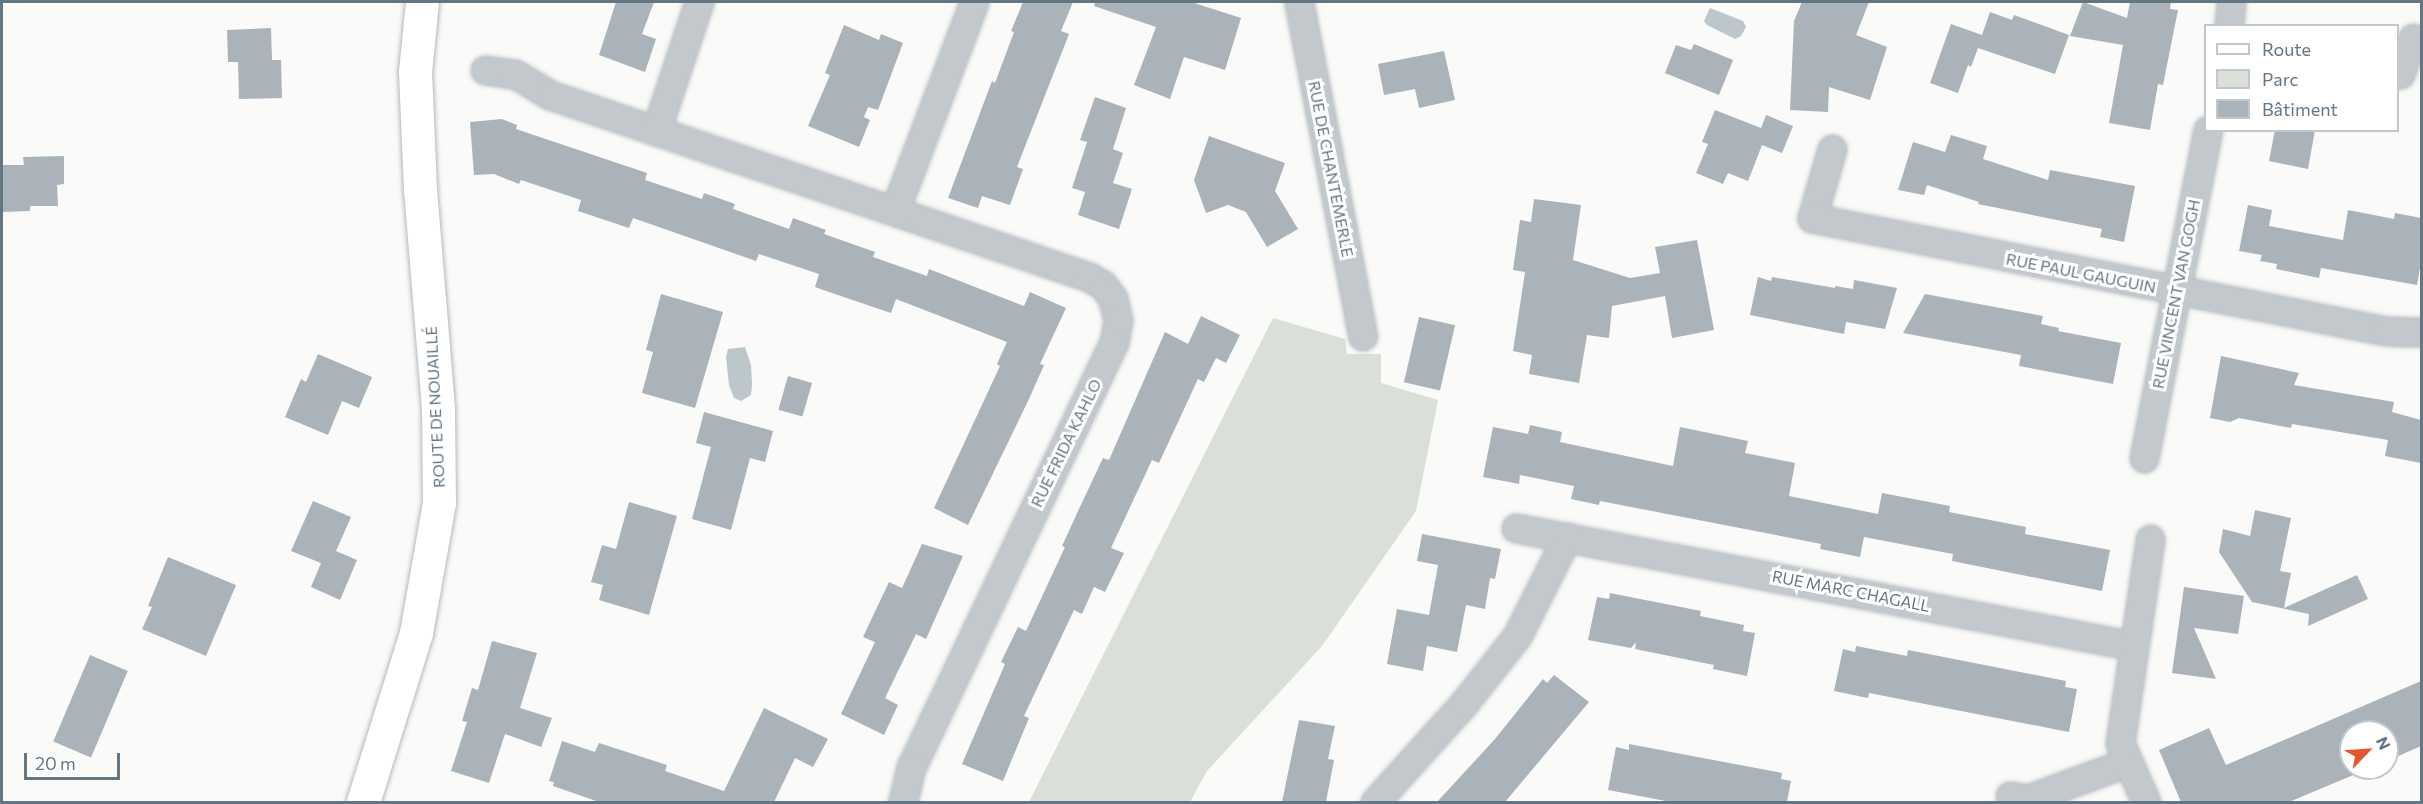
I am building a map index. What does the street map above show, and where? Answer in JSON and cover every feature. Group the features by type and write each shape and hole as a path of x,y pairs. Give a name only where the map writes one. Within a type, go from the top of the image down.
{"street":[{"name":"ROUTE DE NOUAILLÉ","path":"363,802 416,633 439,502 438,408 420,190 415,72 422,2"},
{"path":"656,131 699,2"},
{"path":"895,210 974,2"},
{"name":"RUE DE CHANTEMERLE","path":"1299,2 1363,336"},
{"path":"2229,24 2231,2"},
{"path":"2399,74 2413,38"},
{"name":"RUE FRIDA KAHLO","path":"485,70 515,74 550,95 1089,277 1104,285 1108,292 1118,320 1114,342 911,767 903,802"},
{"name":"RUE VINCENT VAN GOGH","path":"2144,458 2208,132"},
{"name":"RUE PAUL GAUGUIN","path":"1832,149 1812,218 2386,332 2421,332"},
{"name":"RUE MARC CHAGALL","path":"1516,528 2134,646"},
{"path":"1375,802 1465,702 1517,636 1567,537"},
{"path":"2146,802 2120,743 2150,539"},
{"path":"2010,796 2028,799 2128,762"}],"green space":[{"path":"1273,318 1345,339 1347,354 1381,354 1381,383 1438,400 1416,511 1322,646 1207,771 1190,802 1029,802"}],"shaded area":[{"path":"1710,8 1743,21 1746,27 1741,36 1735,39 1707,25 1704,21"},
{"path":"745,347 751,365 752,384 751,395 741,401 734,398 729,385 726,357 728,349"}],"building":[{"path":"616,2 654,2 642,34 656,39 645,72 599,55"},
{"path":"1023,2 1073,2 1061,31 1069,34 1017,167 1023,169 1010,205 982,196 978,208 948,198 992,81 995,83 1014,32 1011,31"},
{"path":"1095,2 1191,2 1241,18 1225,70 1184,57 1170,99 1134,85 1156,27 1094,6"},
{"path":"1802,2 1869,2 1856,35 1887,47 1870,100 1829,87 1828,112 1790,110 1794,21"},
{"path":"2083,2 2127,18 2130,2 2171,2 2170,9 2178,10 2163,85 2158,84 2150,130 2109,123 2123,45 2070,36"},
{"path":"1990,12 2012,20 2014,15 2069,35 2055,74 1978,48 1971,67 1968,65 1958,93 1930,83 1951,24 1982,35"},
{"path":"844,25 879,40 881,34 903,43 878,110 868,107 864,117 870,120 859,147 808,126 830,75 825,73"},
{"path":"271,28 272,60 281,60 282,98 239,99 238,62 228,62 227,30"},
{"path":"1694,44 1733,60 1719,95 1665,73 1676,45 1691,50"},
{"path":"1444,51 1455,100 1419,108 1415,89 1384,95 1378,64"},
{"path":"1095,97 1126,108 1113,149 1123,153 1113,183 1132,189 1119,229 1078,215 1085,192 1072,188 1087,142 1080,140"},
{"path":"1715,110 1761,128 1766,115 1793,126 1782,153 1762,145 1748,181 1728,173 1723,184 1696,173 1708,144 1702,142"},
{"path":"502,119 517,125 516,129 647,173 645,180 702,199 704,193 735,204 733,209 789,229 793,218 826,230 824,234 875,252 873,257 927,276 929,269 1024,306 1030,292 1066,308 1040,364 1044,365 1029,399 968,525 934,508 1000,366 997,364 1007,342 896,299 891,313 815,287 819,274 759,254 756,261 633,218 629,228 578,211 581,200 521,180 519,184 494,174 474,175 470,122"},
{"path":"2275,132 2315,132 2308,169 2269,161"},
{"path":"1951,135 1987,146 1983,159 2048,180 2050,170 2135,186 2124,242 2100,237 2102,229 1978,204 1979,202 1927,185 1924,195 1898,190 1913,142 1945,152"},
{"path":"1209,136 1285,163 1275,191 1298,229 1267,247 1246,212 1228,205 1206,213 1194,180"},
{"path":"64,156 64,184 57,185 58,206 30,206 30,211 2,212 2,165 24,165 23,157"},
{"path":"1534,199 1581,205 1573,260 1630,278 1660,273 1655,247 1697,240 1714,330 1672,338 1665,296 1612,306 1609,338 1587,335 1579,383 1529,374 1532,355 1513,351 1525,272 1513,270 1520,220 1531,222"},
{"path":"2248,205 2272,210 2269,226 2343,240 2348,210 2394,219 2395,213 2421,218 2421,262 2417,285 2321,268 2319,278 2276,269 2277,264 2260,261 2262,255 2239,251"},
{"path":"1758,277 1771,281 1772,277 1835,288 1835,286 1853,289 1854,280 1897,288 1885,329 1846,322 1844,334 1750,315"},
{"path":"661,294 723,312 695,408 642,393 653,352 646,350"},
{"path":"1925,294 2043,316 2041,324 2059,328 2058,331 2121,343 2113,384 2019,366 2021,355 1903,333"},
{"path":"1201,316 1240,335 1226,363 1216,358 1204,382 1198,379 1159,463 1152,460 1111,548 1124,553 1105,592 1094,587 1082,614 1074,610 1024,716 1029,718 1003,781 962,764 1005,664 1001,662 1018,627 1026,631 1065,547 1062,546 1079,509 1103,458 1109,460 1165,332 1188,344"},
{"path":"1419,317 1455,325 1440,391 1404,382"},
{"path":"318,354 372,377 359,408 342,401 328,435 285,417 301,379 306,382"},
{"path":"2221,356 2299,373 2294,385 2394,402 2392,412 2421,420 2421,463 2385,456 2388,440 2292,424 2291,428 2239,418 2230,422 2210,418"},
{"path":"788,376 812,383 802,417 778,410"},
{"path":"704,412 773,431 765,462 750,458 731,530 692,519 711,447 696,443"},
{"path":"1530,425 1562,432 1560,442 1673,466 1680,427 1748,441 1745,453 1795,463 1789,496 1878,514 1882,493 1950,506 1949,512 2026,527 2025,534 2110,550 2102,591 1952,561 1953,554 1864,537 1860,557 1820,549 1821,544 1600,501 1599,505 1571,499 1574,486 1520,475 1519,484 1483,477 1493,427 1528,434"},
{"path":"313,501 351,517 336,551 357,560 340,600 311,587 321,563 291,551"},
{"path":"629,502 677,516 649,615 599,600 603,585 591,582 602,545 616,549"},
{"path":"2255,510 2291,518 2280,571 2291,573 2284,608 2357,575 2368,599 2308,626 2309,614 2252,602 2219,552 2223,529 2250,536"},
{"path":"1422,534 1501,549 1495,579 1490,578 1485,609 1466,605 1457,652 1427,646 1423,671 1387,664 1397,609 1429,615 1438,565 1417,561"},
{"path":"922,544 963,556 926,639 916,634 885,698 898,705 884,735 841,714 875,642 863,637 889,582 902,588"},
{"path":"168,557 236,585 206,656 142,629 152,607 148,606"},
{"path":"2184,587 2244,596 2238,634 2194,628 2216,679 2172,673"},
{"path":"1610,593 1701,611 1700,616 1744,625 1743,631 1755,633 1747,676 1713,669 1714,665 1635,649 1636,642 1631,648 1588,640 1597,597 1609,599"},
{"path":"492,641 537,653 520,708 552,718 541,747 505,734 489,783 451,771 467,722 462,721 472,688 478,690"},
{"path":"1856,646 1907,656 1908,650 2066,681 2065,687 2077,689 2069,732 1869,693 1868,698 1834,691 1843,649 1855,652"},
{"path":"90,655 128,671 91,758 53,742"},
{"path":"1554,675 1589,702 1505,802 1437,802 1495,739 1543,679 1547,683"},
{"path":"2421,681 2421,746 2399,756 2399,720 2339,720 2339,780 2341,780 2289,802 2181,802 2159,750 2209,728 2226,765"},
{"path":"764,708 828,739 813,767 795,758 774,802 599,802 553,786 554,782 549,781 562,741 595,752 599,743 667,765 665,771 724,791"},
{"path":"1299,720 1335,726 1328,759 1334,760 1326,802 1282,802"},
{"path":"1629,744 1782,773 1781,779 1791,781 1787,802 1671,802 1608,790 1616,747 1629,750"}]}
